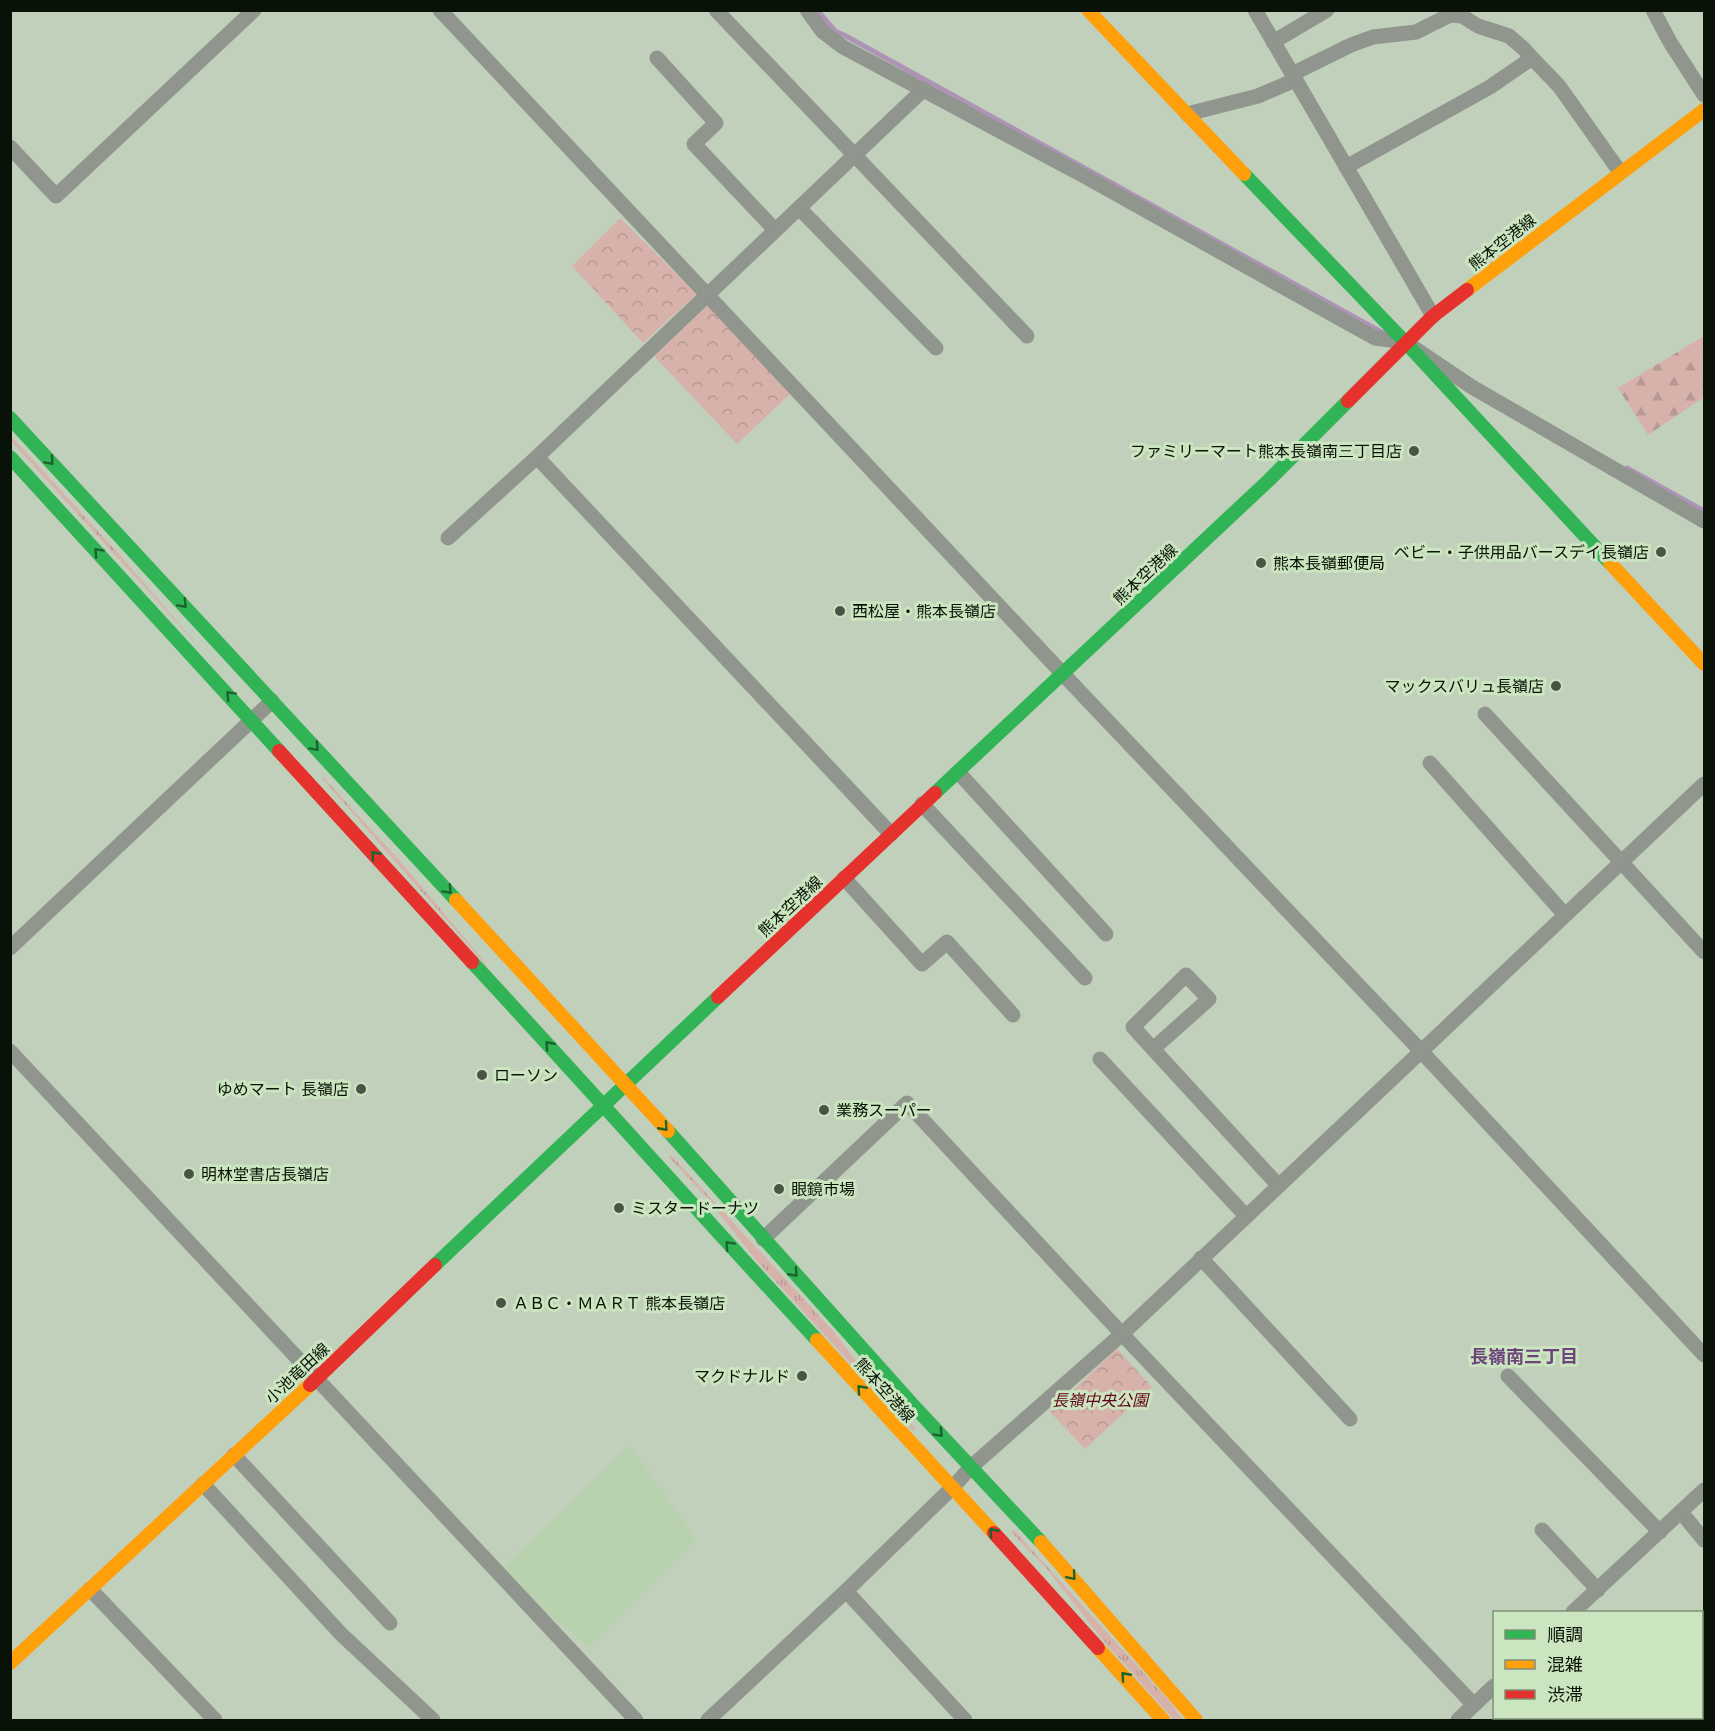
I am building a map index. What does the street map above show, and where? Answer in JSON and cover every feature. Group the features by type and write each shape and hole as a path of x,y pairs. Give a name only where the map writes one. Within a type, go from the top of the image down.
{"main road":[{"path":"1088,10 1405,342 1704,664"},
{"name":"熊本空港線","path":"1163,1720 953,1487 695,1208 603,1104 1269,480 1433,316 1704,110"},
{"path":"10,418 625,1083"},
{"path":"10,457 603,1104"},
{"name":"熊本空港線","path":"625,1083 763,1239 1067,1570 1196,1720"},
{"name":"小池竜田線","path":"10,1663 317,1378 603,1104"}],"street":[{"path":"10,147 56,196 254,10"},
{"path":"440,10 1062,673 1420,1050 1704,1355"},
{"path":"717,10 1027,336"},
{"path":"807,10 822,31 843,47 1092,180 1375,338 1405,342 1472,387 1704,521"},
{"path":"1255,10 1433,316"},
{"path":"1273,42 1327,10"},
{"path":"1653,10 1670,42 1704,95"},
{"path":"1187,114 1258,96 1373,37 1416,32 1450,15 1462,16 1478,26 1509,36 1524,48 1559,86 1620,172"},
{"path":"657,58 716,123 694,144 775,230"},
{"path":"1346,167 1490,87 1532,58"},
{"path":"448,537 537,458 924,89"},
{"path":"798,208 936,348"},
{"path":"537,458 891,834"},
{"path":"10,948 272,701"},
{"path":"1485,714 1704,952"},
{"path":"1430,763 1565,915"},
{"path":"958,772 1106,934"},
{"path":"708,1720 846,1591 953,1487 970,1467 1122,1334 1704,784"},
{"path":"922,804 1085,978"},
{"path":"844,878 922,964 947,942 1013,1015"},
{"path":"1153,1049 1209,999 1186,975 1132,1027 1278,1185"},
{"path":"10,1051 636,1720"},
{"path":"1100,1059 1246,1216"},
{"path":"763,1239 907,1103 1122,1334 1474,1705"},
{"path":"1201,1258 1350,1419"},
{"path":"1508,1376 1660,1532"},
{"path":"234,1455 390,1623"},
{"path":"203,1484 341,1634 433,1720"},
{"path":"1574,1611 1704,1490"},
{"path":"1681,1512 1704,1540"},
{"path":"1542,1530 1598,1590"},
{"path":"90,1588 215,1720"},
{"path":"846,1591 965,1720"},
{"path":"1458,1720 1474,1705 1492,1694"}],"shaded area":[{"path":"629,1445 696,1539 589,1647 498,1573"}],"green space":[{"path":"620,218 697,294 643,343 572,266"},
{"path":"708,305 791,393 737,444 654,356"},
{"path":"1704,336 1704,397 1648,435 1618,388"},
{"path":"11,436 117,552 201,649 11,441"},
{"path":"321,777 400,861 485,964"},
{"path":"671,1155 834,1332 878,1390 916,1429 913,1431 757,1261 706,1197 669,1157"},
{"name":"長嶺中央公園","path":"1117,1349 1152,1387 1085,1449 1050,1412"},
{"path":"1014,1530 1170,1702 1183,1720 1174,1720 1102,1639 1046,1568 1011,1532"}],"waterway":[{"path":"817,10 835,31 1385,334"},
{"path":"1627,468 1704,511"}],"traffic: fast":[{"path":"1244,174 1405,342 1610,563"},
{"path":"935,793 1269,480 1348,401"},
{"path":"10,418 456,900"},
{"path":"10,457 279,751"},
{"path":"472,962 817,1340"},
{"path":"435,1265 718,997"},
{"path":"668,1131 911,1403 1041,1542"}],"traffic: slow":[{"path":"1088,10 1244,174"},
{"path":"1467,290 1704,110"},
{"path":"1610,563 1704,664"},
{"path":"456,900 668,1131"},
{"path":"817,1340 994,1533"},
{"path":"10,1663 310,1385"},
{"path":"1041,1542 1196,1720"},
{"path":"1098,1648 1163,1720"}],"traffic: jam":[{"path":"1348,401 1433,316 1467,290"},
{"path":"279,751 472,962"},
{"path":"718,997 935,793"},
{"path":"310,1385 435,1265"},
{"path":"994,1533 1098,1648"}],"place":[{"name":"ファミリーマート熊本長嶺南三丁目店","path":"1414,451"},
{"name":"ベビー・子供用品バースデイ長嶺店","path":"1661,552"},
{"name":"熊本長嶺郵便局","path":"1261,563"},
{"name":"西松屋・熊本長嶺店","path":"840,611"},
{"name":"マックスバリュ長嶺店","path":"1556,686"},
{"name":"ローソン","path":"482,1075"},
{"name":"ゆめマート 長嶺店","path":"361,1089"},
{"name":"業務スーパー","path":"824,1110"},
{"name":"明林堂書店長嶺店","path":"189,1174"},
{"name":"眼鏡市場","path":"779,1189"},
{"name":"ミスタードーナツ","path":"619,1208"},
{"name":"ＡＢＣ・ＭＡＲＴ 熊本長嶺店","path":"501,1303"},
{"name":"マクドナルド","path":"802,1376"}],"district":[{"name":"長嶺南三丁目","path":"1524,1356"}]}
